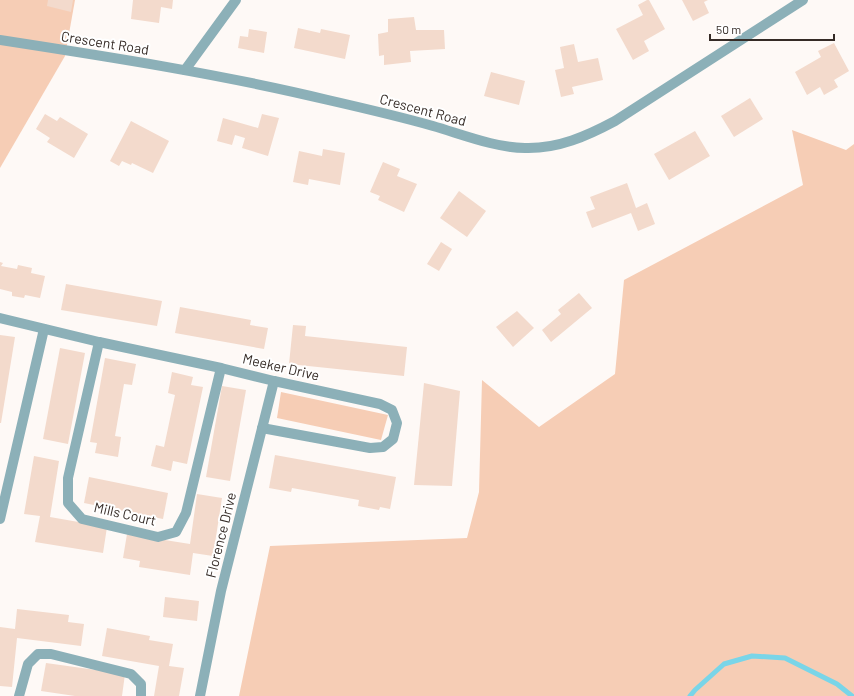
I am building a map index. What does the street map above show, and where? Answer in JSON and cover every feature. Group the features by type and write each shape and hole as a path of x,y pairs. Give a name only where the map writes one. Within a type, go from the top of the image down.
{"street":[{"path":"185,70 236,0"},
{"name":"Crescent Road","path":"0,40 185,70 318,97 395,116 472,138 508,146 541,148 563,144 588,135 615,121 803,0"},
{"name":"Meeker Drive","path":"0,318 99,342 380,404 392,410 397,423 393,439 383,447 370,448 262,428"},
{"path":"0,520 44,329"},
{"name":"Mills Court","path":"99,342 68,478 68,503 82,519 158,537 176,532 186,513 221,368"},
{"name":"Florence Drive","path":"200,696 221,591 274,381"},
{"path":"19,696 28,664 38,654 50,654 131,674 141,684 141,696"}],"shaded area":[{"path":"0,0 75,0 65,56 0,168"},
{"path":"792,130 846,150 854,144 854,696 239,696 270,546 467,538 479,492 482,380 539,427 615,374 624,280 803,185"},
{"path":"281,392 388,415 381,440 277,418"}],"building":[{"path":"48,0 73,0 71,12 47,6"},
{"path":"133,0 173,0 172,9 161,7 159,23 131,19"},
{"path":"649,0 665,29 644,41 649,51 633,60 616,29 643,15 638,5"},
{"path":"682,0 708,0 704,2 709,13 693,21"},
{"path":"414,17 416,30 444,30 445,49 410,51 411,62 384,65 384,55 379,56 378,34 388,32 388,19"},
{"path":"298,28 320,33 321,29 350,35 345,59 294,48"},
{"path":"249,29 267,32 264,53 238,48 240,36 248,37"},
{"path":"834,43 849,71 834,80 838,87 824,95 820,87 807,95 795,72 821,57 818,51"},
{"path":"574,44 578,62 598,58 603,80 572,87 574,94 561,97 555,70 564,68 560,47"},
{"path":"491,72 525,81 519,105 484,96"},
{"path":"750,98 763,119 734,137 721,116"},
{"path":"45,114 57,121 60,117 88,134 74,158 47,142 50,138 36,129"},
{"path":"262,114 279,118 268,156 242,148 245,138 235,135 232,145 217,141 223,118 258,128"},
{"path":"131,121 169,141 153,173 132,163 131,165 122,161 119,166 110,161"},
{"path":"695,131 710,156 669,180 654,154"},
{"path":"323,149 345,153 340,185 309,179 308,185 293,182 299,151 322,156"},
{"path":"383,162 400,169 397,176 417,184 404,212 378,200 380,196 370,192"},
{"path":"627,183 636,208 647,203 655,224 638,231 631,213 592,228 586,212 595,209 590,197"},
{"path":"459,191 486,211 467,237 440,218"},
{"path":"441,242 452,249 439,271 427,264"},
{"path":"0,262 3,263 1,266 17,269 18,265 32,268 31,273 45,276 40,298 25,295 24,298 12,296 12,292 0,289"},
{"path":"66,284 162,301 157,326 61,310"},
{"path":"579,293 592,308 551,342 542,330 561,314 558,310"},
{"path":"180,307 251,320 250,325 268,328 264,349 175,333"},
{"path":"517,311 534,328 513,347 496,327"},
{"path":"293,325 306,326 305,336 407,347 404,376 289,364"},
{"path":"0,335 15,337 1,423 0,423"},
{"path":"60,348 85,353 68,444 43,439"},
{"path":"105,358 136,364 132,385 124,384 115,436 121,437 118,457 95,453 97,443 90,442"},
{"path":"172,372 193,377 191,385 203,387 187,464 173,461 171,471 151,466 156,445 164,447 175,395 168,393"},
{"path":"424,383 460,391 452,486 414,485"},
{"path":"222,386 246,390 230,481 206,477"},
{"path":"275,455 396,477 390,509 380,507 379,510 358,506 359,500 292,488 291,492 269,488"},
{"path":"34,456 59,461 50,517 107,527 103,553 35,542 40,516 24,514"},
{"path":"89,477 168,493 163,519 84,503"},
{"path":"197,494 222,498 213,556 193,553 190,575 139,567 140,561 123,558 127,534 190,544"},
{"path":"165,597 199,601 197,621 163,617"},
{"path":"17,609 69,615 68,622 84,624 81,646 17,638 12,687 0,686 0,627 15,629"},
{"path":"107,628 150,636 149,640 173,644 169,666 184,668 179,696 154,696 159,666 102,656"},
{"path":"46,663 125,674 122,696 75,696 41,691"}],"waterway":[{"path":"690,696 724,664 752,656 785,658 837,684 852,696"}]}
